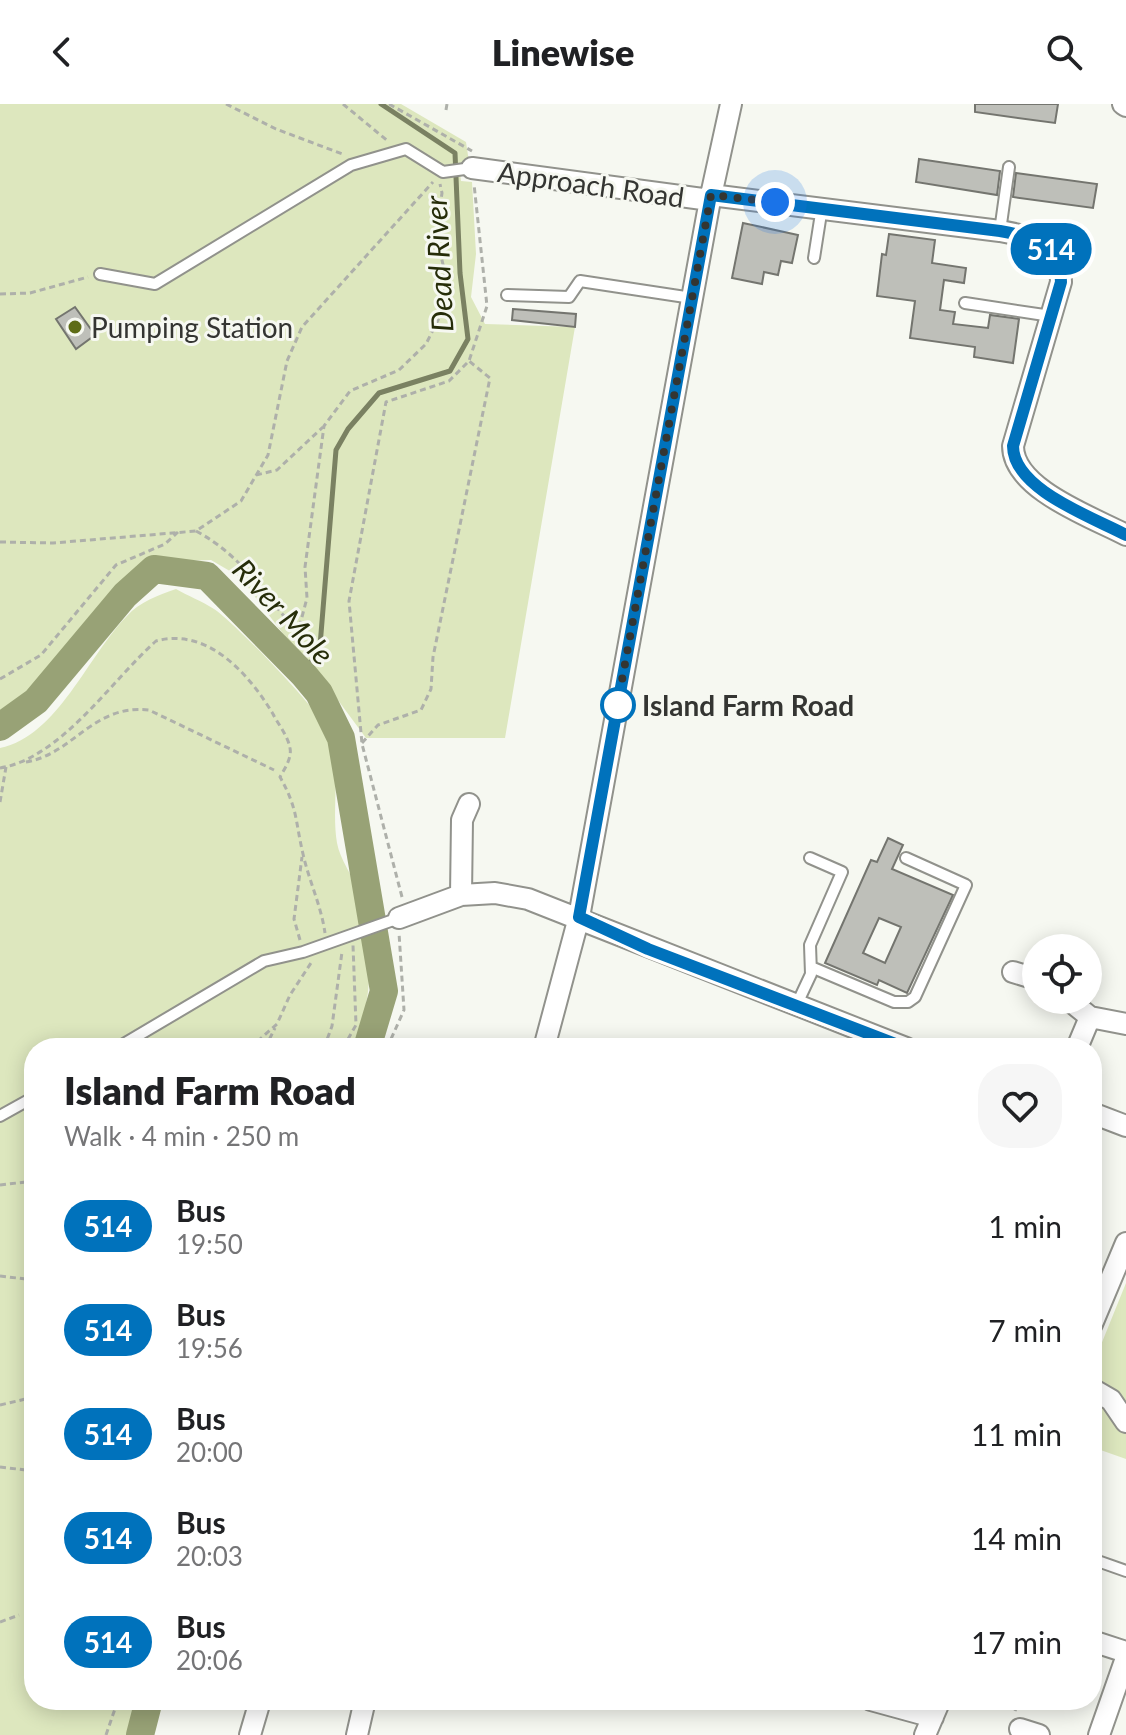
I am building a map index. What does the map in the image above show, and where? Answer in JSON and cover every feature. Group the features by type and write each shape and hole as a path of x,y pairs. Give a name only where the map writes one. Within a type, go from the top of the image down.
{"street":[{"path":"547,1038 579,917 692,298 731,104"},
{"name":"Approach Road","path":"471,164 711,198 822,207 1000,231 1038,240 1049,246 1061,270 1053,317"},
{"path":"1053,317 1020,422 1013,457 1021,473 1034,485 1126,535"},
{"path":"461,895 462,820 469,804"},
{"path":"403,916 425,905 461,895 495,893 528,899 579,917 648,949 880,1038"},
{"path":"1013,972 1022,975"},
{"path":"1086,1014 1126,1024"},
{"path":"1081,1038 1090,1017"},
{"path":"1102,1117 1126,1126"},
{"path":"1102,1300 1126,1243"},
{"path":"1102,1395 1111,1400 1126,1422"},
{"path":"1099,1735 1126,1655 1102,1645"},
{"path":"250,1735 257,1710"},
{"path":"357,1735 363,1710"},
{"path":"907,1710 932,1717"}],"lane":[{"path":"100,274 155,284 360,160 406,149 443,172 471,164"},
{"path":"1000,231 1009,167"},
{"path":"814,258 822,207"},
{"path":"507,295 569,297 580,281 692,298"},
{"path":"965,303 1053,317"},
{"path":"796,1006 811,967 810,945 842,872 810,858"},
{"path":"811,967 894,1002 915,997 966,885 906,858"},
{"path":"134,1038 264,961 303,952 403,916"},
{"path":"0,1116 24,1103"},
{"path":"1102,1563 1126,1571"}],"path":[{"path":"226,104 276,129 360,160"},
{"path":"343,104 391,143 406,149"},
{"path":"389,104 471,164 487,306 469,361 449,381 386,402 349,601 362,744 403,916 404,1010 391,1038"},
{"path":"446,110 447,104"},
{"path":"0,542 53,543 196,531 241,501 256,475 268,455 287,361 302,327 438,176 442,193 436,235 445,273 442,312 426,344 399,370 350,391 324,426 277,470 256,475"},
{"path":"0,294 30,293 100,274"},
{"path":"362,744 378,725 421,710 431,689 433,657 490,378 469,361"},
{"path":"196,531 224,546 298,632 307,598 305,567 319,487 324,426"},
{"path":"0,679 41,655 116,565 165,544 178,532"},
{"path":"0,802 3,768 45,751 156,641 175,636 208,645 253,680 290,748 288,763 280,777 295,804 302,853 323,911 327,943 290,995 270,1038"},
{"path":"22,762 43,759 92,723 132,708 149,710 274,770"},
{"path":"302,853 294,919 303,952"},
{"path":"328,1038 349,935"},
{"path":"349,935 356,1025 349,1038"},
{"path":"261,1038 277,1024"},
{"path":"0,1185 24,1182"},
{"path":"0,1276 24,1279"},
{"path":"0,1405 24,1399"},
{"path":"0,1467 24,1470"},
{"path":"0,1622 19,1615"},
{"path":"106,1735 115,1710"}],"green space":[{"path":"0,104 401,104 466,142 469,162 459,163 461,181 472,182 476,254 471,297 485,324 575,327 505,738 366,738 303,653 300,656 240,577 211,560 155,562 138,571 94,612 35,691 0,714"},
{"path":"176,589 214,609 277,669 329,733 335,760 337,843 364,912 370,971 368,991 357,1038 24,1038 24,1710 135,1710 126,1735 0,1735 0,748 21,740 39,728 71,692 113,632 132,611"},
{"path":"1126,1283 1126,1459 1102,1451 1102,1342"}],"building":[{"path":"975,104 1058,104 1055,123 975,112"},
{"path":"919,159 1000,171 997,195 916,182"},
{"path":"1016,173 1097,184 1093,208 1013,197"},
{"path":"743,223 798,235 792,263 781,261 778,275 764,272 762,284 732,278"},
{"path":"889,234 935,240 932,263 966,268 964,283 944,280 940,310 955,312 953,324 988,328 990,315 1019,319 1013,363 974,357 975,347 910,338 915,301 877,296 882,254 886,255"},
{"name":"Pumping Station","path":"75,307 95,335 76,349 56,319"},
{"path":"513,309 576,314 575,327 512,320"},
{"path":"888,838 903,845 892,869 953,895 907,993 879,980 877,985 825,963 871,860 877,862","holes":["879,918 901,927 885,963 863,953"]}],"waterway":[{"name":"Dead River","path":"304,675 320,646 336,450 348,429 379,393 450,371 468,339 460,273 455,153 381,104"},
{"name":"River Mole","path":"0,727 36,701 125,595 154,569 207,576 319,693 341,738 384,991 370,1038"},
{"name":"River Mole","path":"140,1735 146,1710"}],"bus line":[{"name":"514","path":"880,1038 648,949 579,917 711,195 1020,234 1049,246 1057,256 1061,282 1013,446 1013,457 1021,473 1034,485 1126,535"}],"place":[{"name":"Pumping Station","path":"75,327"},
{"name":"Island Farm Road","path":"618,705"}],"route":[{"path":"618,705 616,713 711,195 775,202"}]}
